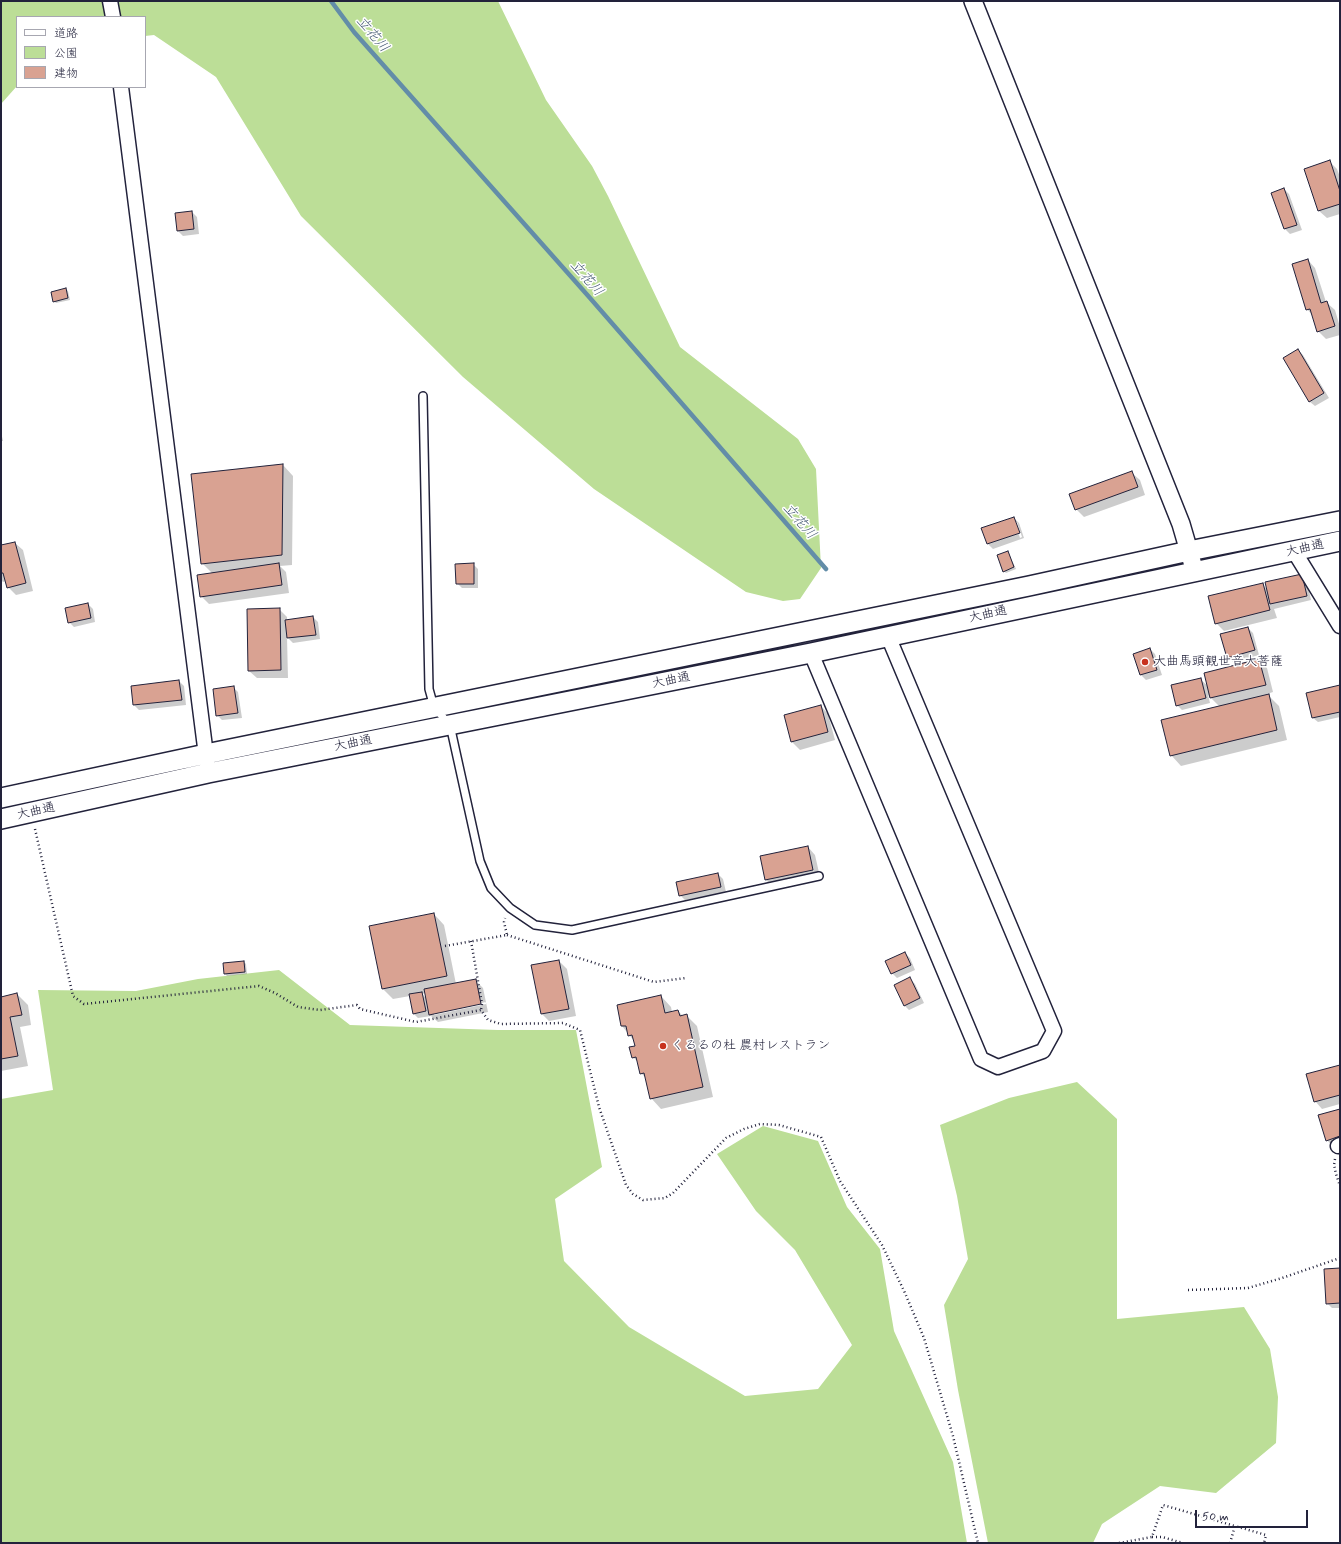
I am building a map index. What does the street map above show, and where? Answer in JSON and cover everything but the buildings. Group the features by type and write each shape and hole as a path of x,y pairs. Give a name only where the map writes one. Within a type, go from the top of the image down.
{"main road":[{"name":"大曲通","path":"1,798 206,754 1340,521"},
{"name":"大曲通","path":"1,819 208,774 811,653 1340,541"}],"street":[{"path":"110,1 112,16"},
{"path":"973,1 1181,524 1195,572"},
{"path":"121,88 208,774"},
{"path":"1294,551 1340,626"},
{"path":"811,653 981,1058 998,1067 1043,1051 1054,1031 888,636"}],"lane":[{"path":"423,396 429,689 434,707 450,725 480,861 491,888 510,908 535,925 572,930 819,876"}],"path":[{"path":"31,813 73,996 84,1004 259,986 275,992 298,1007 320,1010 357,1005 360,1009 416,1022 481,1010"},
{"path":"507,935 504,922 510,908"},
{"path":"445,946 507,935 654,982 686,978"},
{"path":"471,941 482,1004 481,1010 488,1020 500,1024 563,1023 580,1030 599,1107 626,1185 633,1194 643,1200 665,1198 673,1193 726,1138 744,1129 760,1124 779,1124 821,1137 840,1180 882,1245 905,1293 924,1338 954,1436 978,1543"},
{"path":"1339,1146 1334,1165 1340,1186"},
{"path":"1188,1290 1248,1288 1340,1258"},
{"path":"1152,1537 1163,1505 1266,1535 1264,1543"},
{"path":"1230,1543 1235,1526"},
{"path":"1119,1543 1152,1537 1162,1537 1183,1543"}],"green space":[{"path":"1,1 498,1 546,100 592,166 608,196 680,347 798,439 816,469 821,568 800,599 783,601 746,592 594,489 463,377 301,216 216,77 154,35 146,36 146,16 16,16 16,87 1,104"},
{"path":"279,970 350,1025 498,1030 576,1030 602,1167 555,1199 564,1261 629,1327 745,1396 818,1389 852,1345 795,1250 756,1211 717,1154 763,1126 818,1141 847,1207 880,1249 894,1331 953,1462 967,1543 1,1543 1,1099 53,1090 38,990 136,991 198,979"},
{"path":"1077,1082 1117,1119 1117,1319 1244,1307 1270,1349 1278,1397 1276,1443 1216,1493 1160,1486 1102,1524 1093,1543 988,1543 958,1390 944,1305 968,1259 957,1196 940,1125 1009,1098"}],"waterway":[{"name":"立花川","path":"331,1 354,32 590,298 826,569"}],"place":[{"name":"大曲馬頭観世音大菩薩","path":"1145,662"},
{"name":"くるるの杜 農村レストラン","path":"663,1046"}]}
